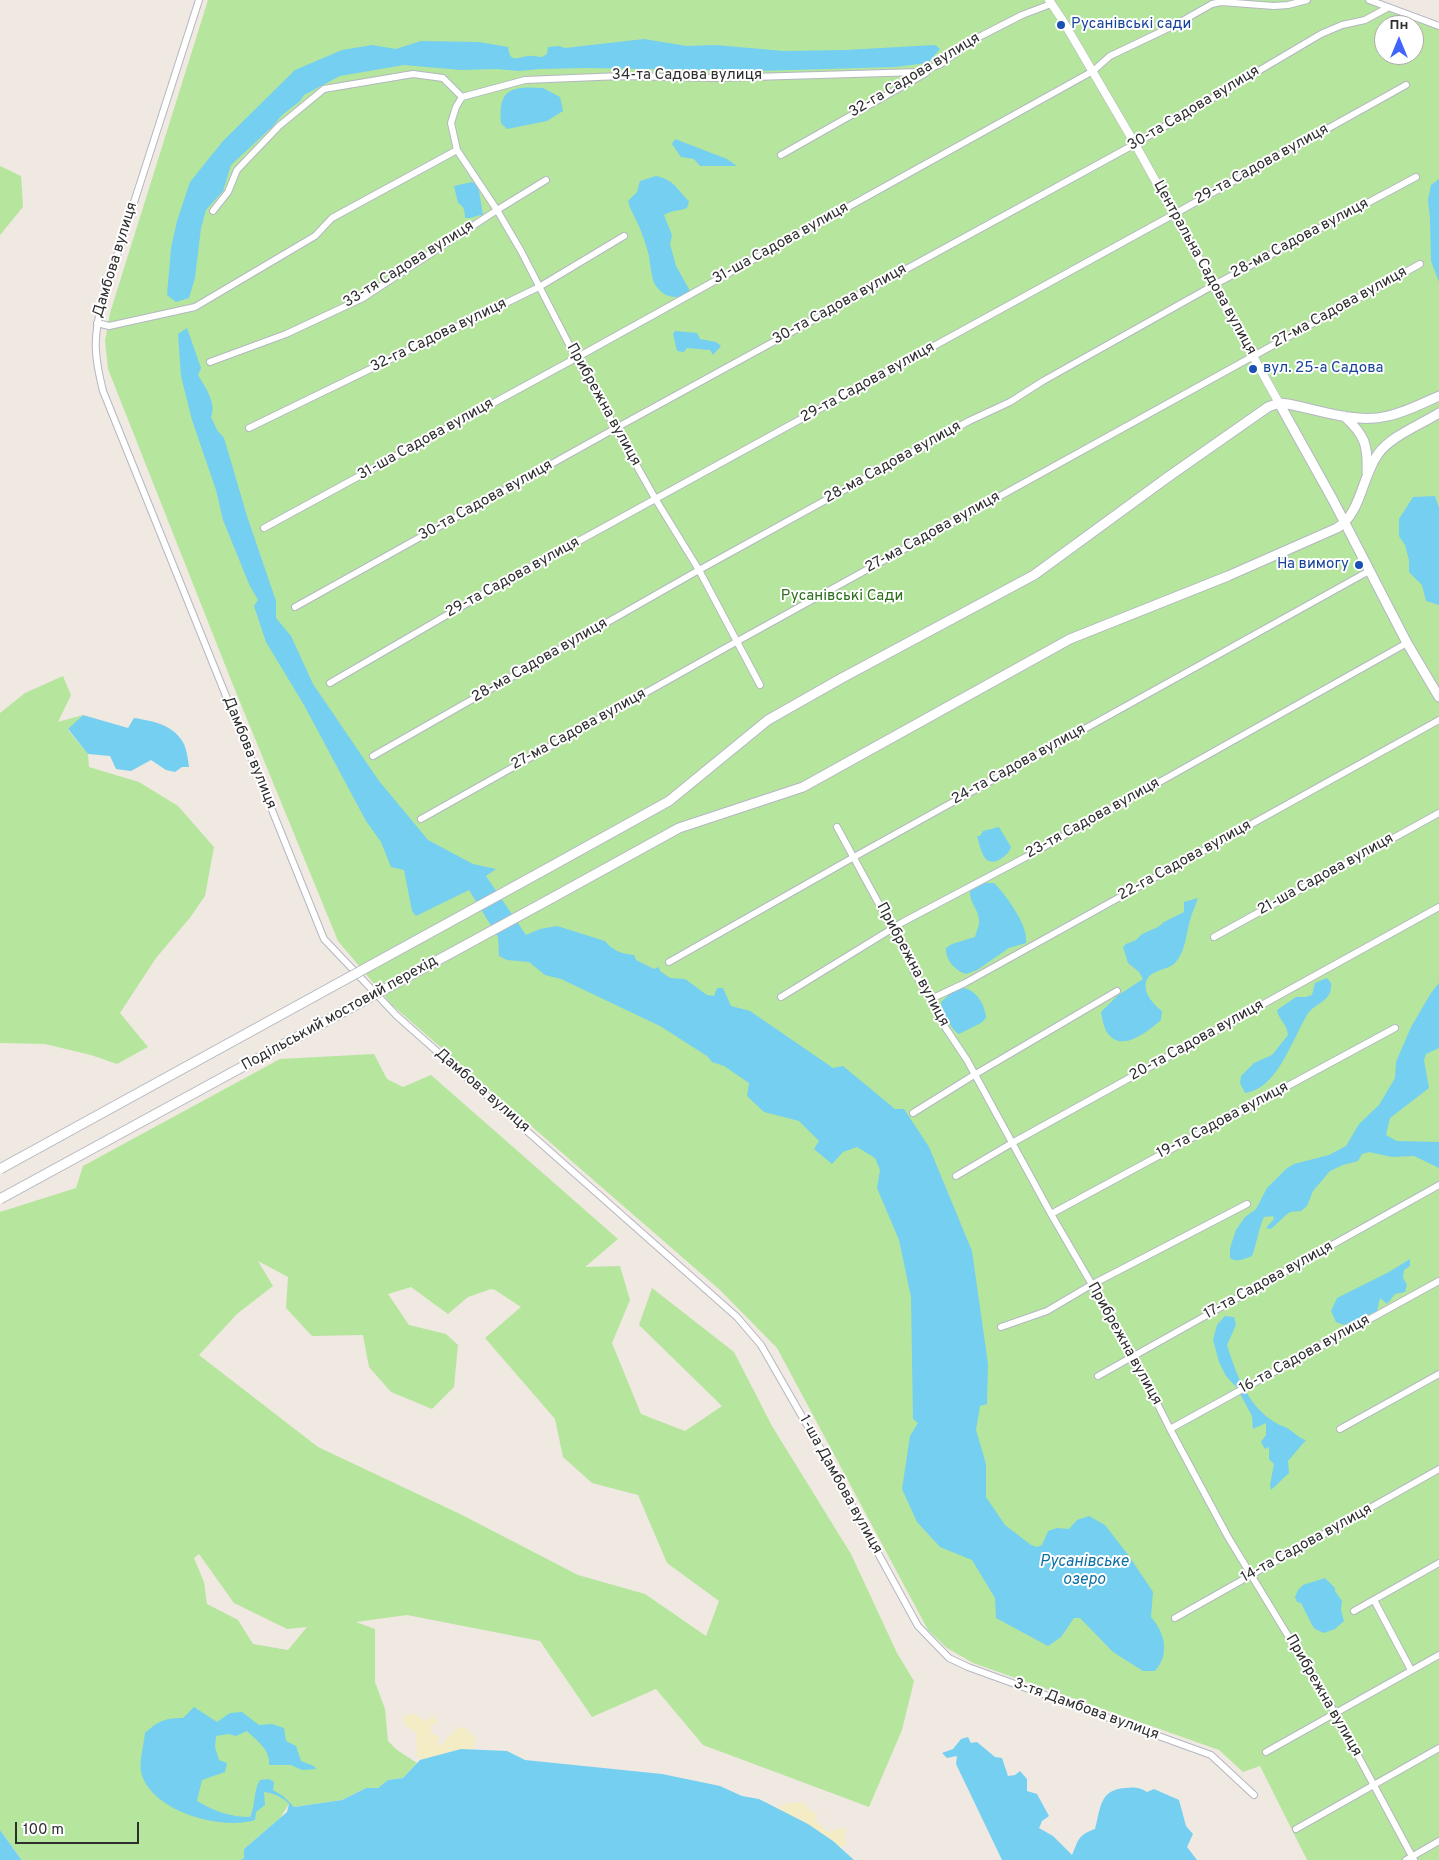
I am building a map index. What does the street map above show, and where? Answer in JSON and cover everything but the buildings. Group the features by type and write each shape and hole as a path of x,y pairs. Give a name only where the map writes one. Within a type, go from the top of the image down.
{"main road":[{"path":"1279,403 1359,418 1388,416 1439,396"},
{"name":"Центральна Садова вулиця","path":"1279,403 1345,523 1407,643 1439,698"},
{"name":"Подільський мостовий перехід","path":"0,1169 668,801 768,720 1034,575 1168,477 1268,407 1279,403"},
{"path":"1345,523 1355,505 1367,475 1378,455 1387,444 1439,414"},
{"path":"1344,416 1356,426 1365,440 1368,455 1367,475"},
{"name":"Подільський мостовий перехід","path":"0,1199 679,828 804,787 1070,639 1275,556 1345,523"}],"street":[{"name":"Дамбова вулиця","path":"199,0 97,323 96,360 103,391 324,939 397,1016 738,1317 761,1345"},
{"name":"31-ша Садова вулиця","path":"264,528 576,358 1093,71 1110,56 1174,26 1212,4 1221,2 1274,6 1288,5 1307,0"},
{"path":"1369,0 1439,26"},
{"name":"Центральна Садова вулиця","path":"1050,2 1093,71 1175,214 1279,403"},
{"name":"32-га Садова вулиця","path":"781,154 941,64 977,38 1050,2"},
{"name":"30-та Садова вулиця","path":"295,607 616,428 1135,144 1321,34 1342,25 1365,20 1387,8"},
{"name":"34-та Садова вулиця","path":"462,97 525,80 622,76 719,78 920,72 941,64"},
{"path":"213,211 228,192 237,170 279,126 324,89 413,74 444,78 462,97"},
{"name":"29-та Садова вулиця","path":"330,683 495,587 656,500 1406,85"},
{"name":"Прибрежна вулиця","path":"462,97 456,107 451,123 457,150 497,210 521,251 576,358 698,570 760,685"},
{"path":"97,323 109,326 195,307 315,236 332,218 457,150"},
{"name":"28-ма Садова вулиця","path":"373,756 698,570 969,421 1010,402 1043,381 1214,285 1416,177"},
{"name":"33-тя Садова вулиця","path":"210,362 286,334 363,298 546,180"},
{"name":"32-га Садова вулиця","path":"249,428 539,287 624,236"},
{"name":"27-ма Садова вулиця","path":"421,819 736,642 1420,264"},
{"name":"24-та Садова вулиця","path":"670,962 854,857 1369,571"},
{"name":"23-тя Садова вулиця","path":"781,997 892,928 1026,857 1407,643"},
{"name":"22-га Садова вулиця","path":"931,999 965,983 1439,720"},
{"name":"21-ша Садова вулиця","path":"1214,937 1439,813"},
{"name":"Прибрежна вулиця","path":"837,827 892,928 907,951 914,972 939,1014 940,1021 960,1048 1051,1214 1134,1357 1170,1429 1251,1575 1334,1713 1413,1858"},
{"name":"20-та Садова вулиця","path":"956,1176 1012,1143 1439,907"},
{"path":"913,1113 974,1075 1117,992"},
{"name":"19-та Садова вулиця","path":"1051,1214 1395,1028"},
{"name":"17-та Садова вулиця","path":"1098,1376 1439,1185"},
{"path":"1001,1328 1047,1312 1091,1284 1247,1204"},
{"name":"16-та Садова вулиця","path":"1170,1429 1439,1281"},
{"name":"1-ша Дамбова вулиця","path":"761,1345 918,1626"},
{"path":"1340,1429 1439,1374"},
{"name":"14-та Садова вулиця","path":"1175,1618 1439,1469"},
{"path":"1354,1611 1439,1563"},
{"path":"1374,1600 1411,1670"},
{"name":"3-тя Дамбова вулиця","path":"918,1626 949,1658 1211,1755 1254,1796"},
{"path":"1266,1752 1439,1655"},
{"path":"1296,1829 1439,1748"},
{"path":"1406,1860 1413,1858 1439,1841"}],"green space":[{"name":"Русанівські Сади","path":"208,0 1367,0 1404,15 1374,15 1374,65 1424,65 1424,23 1439,29 1439,1860 1307,1860 1260,1766 1243,1772 1219,1750 973,1663 947,1648 928,1630 777,1348 720,1290 392,1005 338,941 233,685 108,369 105,341 110,313"},
{"path":"0,166 21,176 23,207 0,235"},
{"path":"63,676 71,695 58,722 83,715 68,730 88,754 89,767 139,782 178,806 214,847 205,896 189,919 156,958 120,1013 148,1047 117,1064 91,1055 45,1044 0,1043 0,713 25,693"},
{"path":"374,1054 387,1079 403,1087 431,1075 618,1239 585,1267 620,1266 630,1300 612,1343 641,1414 685,1431 722,1406 639,1325 652,1288 734,1352 772,1426 851,1554 897,1653 914,1681 902,1730 869,1807 703,1745 656,1689 592,1717 540,1641 407,1615 356,1622 375,1629 375,1682 385,1709 388,1741 397,1750 417,1763 403,1778 388,1780 378,1788 366,1788 342,1800 294,1807 289,1804 280,1818 244,1849 244,1858 241,1860 22,1860 0,1830 0,1212 76,1188 83,1166 280,1059","holes":["258,1261 288,1277 286,1308 312,1336 363,1335 369,1367 391,1392 432,1409 454,1387 458,1345 446,1334 409,1325 388,1294 411,1287 448,1314 468,1297 491,1289 521,1307 485,1338 555,1419 563,1457 592,1483 638,1495 667,1563 719,1601 706,1636 645,1594 578,1575 460,1514 318,1447 199,1355 237,1314 273,1286","199,1554 234,1603 287,1629 307,1627 288,1650 253,1644 238,1620 207,1604 204,1582 194,1558"]}],"sand":[{"path":"415,1714 425,1721 433,1716 437,1720 437,1724 431,1725 431,1733 439,1737 437,1745 441,1745 458,1727 465,1728 476,1739 472,1750 460,1749 420,1760 417,1755 416,1733 405,1725 403,1716"},
{"path":"802,1802 810,1811 817,1813 816,1821 828,1832 841,1828 846,1829 844,1837 846,1844 840,1848 808,1824 777,1808 788,1803"}],"water":[{"path":"644,39 687,46 715,45 784,51 935,45 940,49 928,63 895,67 758,71 587,68 519,71 496,69 461,70 404,65 340,76 304,95 300,101 282,115 273,126 231,165 223,191 206,210 201,228 195,278 189,298 176,302 167,295 171,248 177,221 190,182 223,141 295,70 342,50 372,45 396,49 421,41 479,42 508,47 509,53 515,58 542,57 547,54 548,47 559,46 565,48"},
{"path":"523,88 543,88 560,97 563,111 547,121 507,129 501,123 502,103 509,92"},
{"path":"675,139 727,159 737,166 700,166 694,159 681,157 672,144"},
{"path":"656,176 675,185 689,201 687,208 664,215 672,235 670,244 676,266 690,291 680,297 664,294 656,286 645,242 628,201 637,192 640,181"},
{"path":"1439,179 1439,282 1431,261 1428,200 1431,185"},
{"path":"472,182 478,185 483,215 465,218 464,209 458,203 454,186"},
{"name":"Русанівське озеро","path":"187,328 201,368 198,375 211,401 211,417 217,430 224,438 247,516 276,601 276,618 291,636 313,684 379,781 428,840 473,864 496,869 486,876 526,935 540,929 557,926 605,941 615,950 634,955 636,960 654,969 659,967 660,971 670,978 685,979 707,995 714,996 717,988 723,988 731,1006 750,1011 833,1068 843,1066 895,1109 904,1109 929,1147 972,1251 988,1364 987,1404 980,1406 976,1430 986,1464 986,1497 1005,1525 1031,1545 1037,1547 1042,1545 1048,1531 1057,1528 1069,1529 1077,1520 1089,1516 1105,1525 1153,1592 1151,1617 1160,1630 1164,1644 1163,1658 1155,1671 1143,1671 1113,1652 1080,1618 1074,1618 1061,1637 1048,1646 996,1618 995,1598 972,1560 940,1547 917,1522 902,1489 910,1436 918,1423 913,1419 911,1297 899,1240 877,1188 880,1170 875,1158 857,1147 843,1152 832,1164 814,1149 819,1141 799,1121 764,1112 747,1096 749,1083 724,1066 712,1062 707,1056 660,1026 561,979 545,975 529,962 507,960 499,956 498,937 469,890 416,916 412,911 404,870 391,867 381,842 366,821 304,705 266,642 254,606 258,600 249,584 223,520 216,490 192,420 181,376 178,334"},
{"path":"675,331 697,333 700,339 716,342 721,346 713,355 710,350 687,348 684,352 677,351 673,334"},
{"path":"1435,496 1439,508 1439,605 1426,601 1422,585 1409,572 1409,560 1405,545 1399,536 1399,519 1413,497"},
{"path":"83,715 128,728 134,718 163,725 175,732 184,744 189,767 182,767 175,772 166,770 151,760 131,771 116,769 110,756 88,754 68,729"},
{"path":"999,827 1011,847 1001,859 993,862 986,859 983,855 977,836 980,836 983,831"},
{"path":"985,883 994,883 1010,903 1024,928 1026,943 1009,948 977,970 966,974 952,964 947,956 946,948 952,944 975,937 979,919 971,900 970,891"},
{"path":"1198,898 1191,917 1184,948 1179,958 1172,966 1155,972 1146,982 1145,986 1148,994 1162,1011 1161,1020 1136,1038 1122,1041 1115,1040 1106,1030 1101,1012 1117,996 1143,979 1139,972 1128,963 1123,947 1136,940 1142,934 1184,912 1184,902"},
{"path":"1327,978 1331,983 1329,994 1307,1015 1275,1073 1256,1090 1245,1093 1240,1083 1241,1076 1254,1063 1272,1055 1288,1035 1277,1010 1296,997 1312,995 1315,983"},
{"path":"1439,983 1439,1048 1426,1054 1424,1060 1429,1088 1390,1118 1386,1135 1397,1141 1439,1142 1439,1168 1414,1156 1392,1157 1369,1152 1362,1154 1358,1161 1330,1171 1313,1191 1307,1206 1301,1211 1290,1212 1271,1229 1266,1228 1274,1219 1273,1216 1264,1217 1252,1256 1237,1260 1230,1258 1230,1248 1236,1230 1245,1217 1256,1209 1267,1188 1286,1169 1294,1164 1329,1155 1346,1146 1359,1124 1379,1105 1395,1078 1396,1062 1411,1027"},
{"path":"963,988 976,995 984,1008 986,1018 981,1023 959,1034 947,1020 941,1002 951,993"},
{"path":"1410,1259 1410,1266 1404,1270 1403,1278 1407,1285 1405,1292 1395,1294 1387,1304 1380,1298 1377,1311 1344,1325 1336,1322 1331,1311 1337,1298 1389,1272"},
{"path":"1225,1316 1234,1317 1236,1325 1227,1345 1244,1389 1266,1416 1306,1440 1288,1461 1289,1473 1271,1490 1270,1485 1274,1464 1269,1459 1269,1447 1265,1449 1261,1442 1266,1435 1266,1423 1253,1429 1252,1416 1237,1388 1226,1376 1219,1362 1213,1340 1217,1325"},
{"path":"1325,1578 1335,1588 1342,1601 1341,1610 1344,1621 1335,1629 1324,1633 1315,1629 1301,1603 1297,1602 1295,1597 1303,1585"},
{"path":"194,1707 217,1722 230,1713 242,1712 259,1725 272,1724 284,1728 286,1741 296,1746 301,1761 314,1766 316,1769 302,1770 291,1765 269,1765 268,1755 265,1750 247,1731 236,1736 228,1734 216,1736 215,1747 219,1760 227,1763 225,1772 202,1780 197,1801 229,1815 250,1817 256,1789 260,1780 269,1779 274,1782 273,1790 283,1796 294,1807 342,1800 366,1788 378,1788 388,1780 403,1778 420,1760 461,1749 507,1751 525,1760 662,1774 720,1786 742,1796 759,1799 808,1824 833,1841 854,1860 241,1860 244,1858 244,1849 287,1812 289,1804 287,1802 278,1796 264,1792 265,1805 256,1812 255,1820 241,1823 224,1823 206,1820 189,1815 158,1798 147,1786 141,1772 145,1733 162,1721 183,1718"},
{"path":"968,1737 971,1743 977,1742 995,1757 1002,1758 1008,1776 1015,1775 1020,1771 1027,1779 1027,1791 1037,1794 1049,1816 1042,1821 1039,1828 1053,1836 1072,1855 1080,1838 1085,1833 1095,1829 1102,1801 1106,1796 1116,1789 1134,1788 1147,1792 1154,1789 1179,1800 1186,1826 1193,1834 1187,1847 1197,1860 1002,1860 956,1764 957,1756 947,1758 942,1753 953,1749 961,1739"},
{"path":"0,1830 21,1859 22,1860 0,1860"}],"place":[{"name":"Русанівські сади","path":"1061,25"},
{"name":"вул. 25-а Садова","path":"1253,369"},
{"name":"На вимогу","path":"1359,565"}]}
